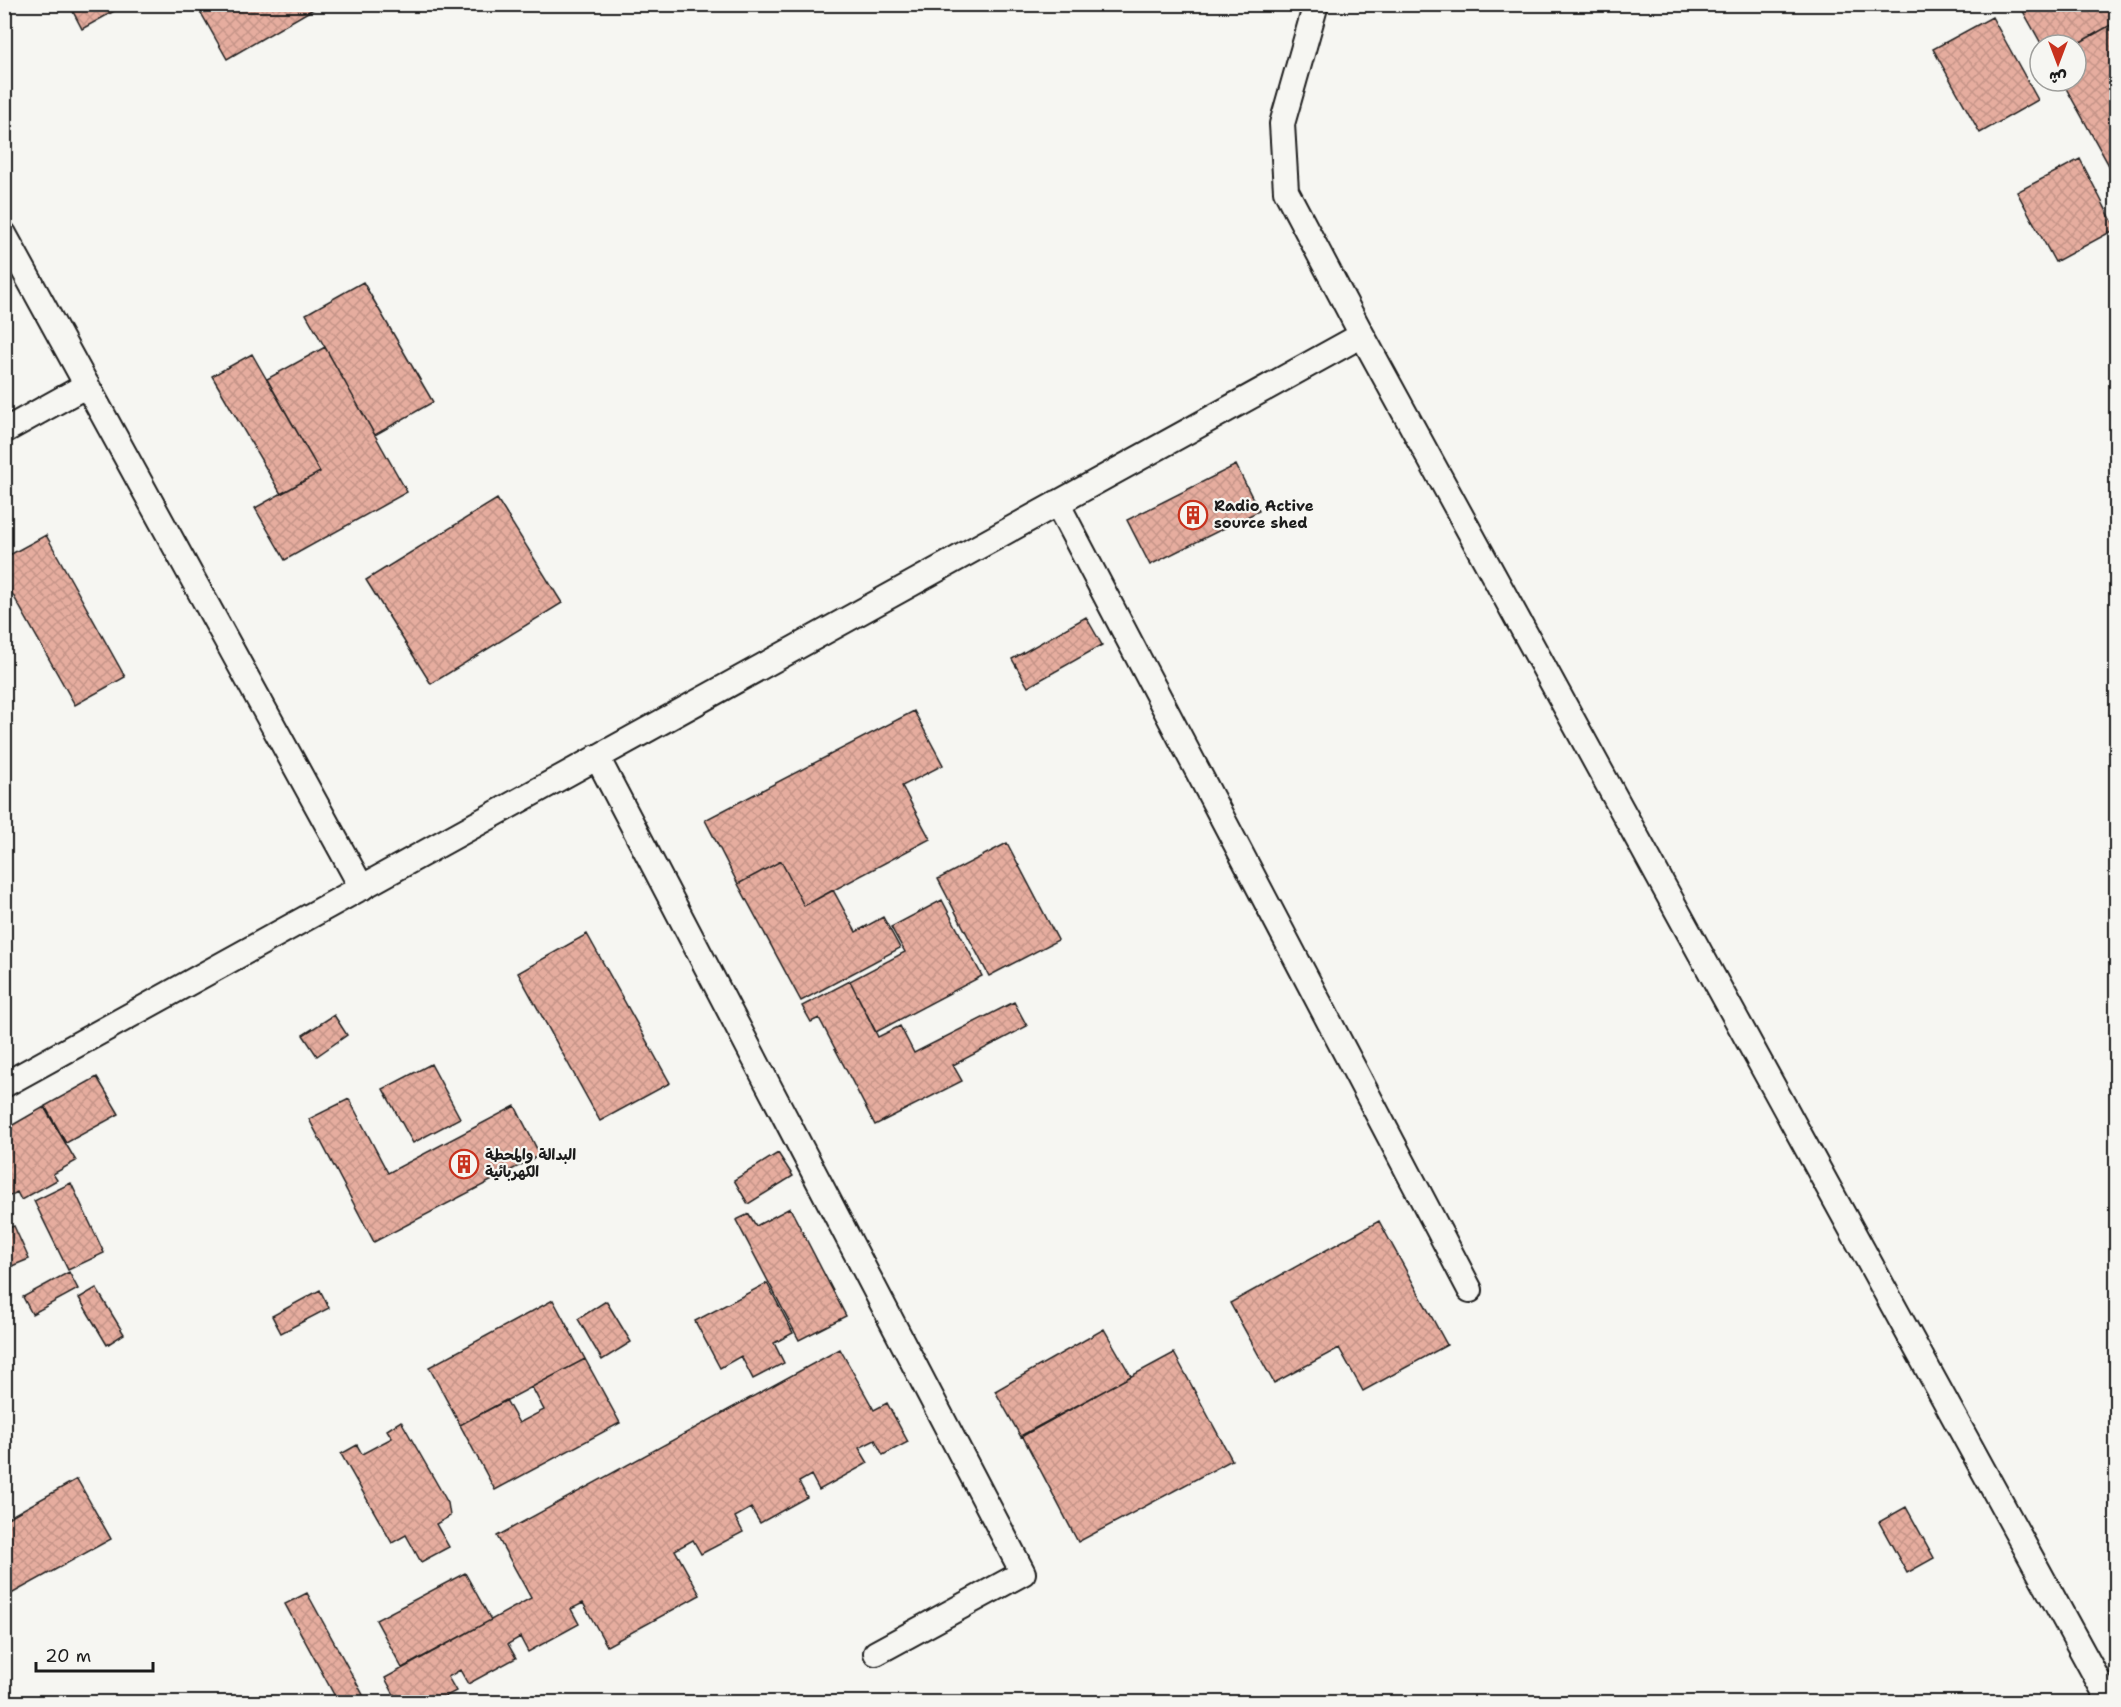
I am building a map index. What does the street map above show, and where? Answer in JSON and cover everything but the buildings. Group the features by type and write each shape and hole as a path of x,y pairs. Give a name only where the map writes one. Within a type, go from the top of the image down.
{"lane":[{"path":"1316,4 1282,124 1286,191 1362,335 2110,1702"},
{"path":"4,234 362,888"},
{"path":"4,1085 1362,335"},
{"path":"4,431 87,385"},
{"path":"1057,503 1470,1290"},
{"path":"597,757 1023,1573 876,1653"}],"place":[{"name":"Radio Active source shed","path":"1193,515"},
{"name":"البدالة والمحطة الكهربائية","path":"464,1164"}]}
